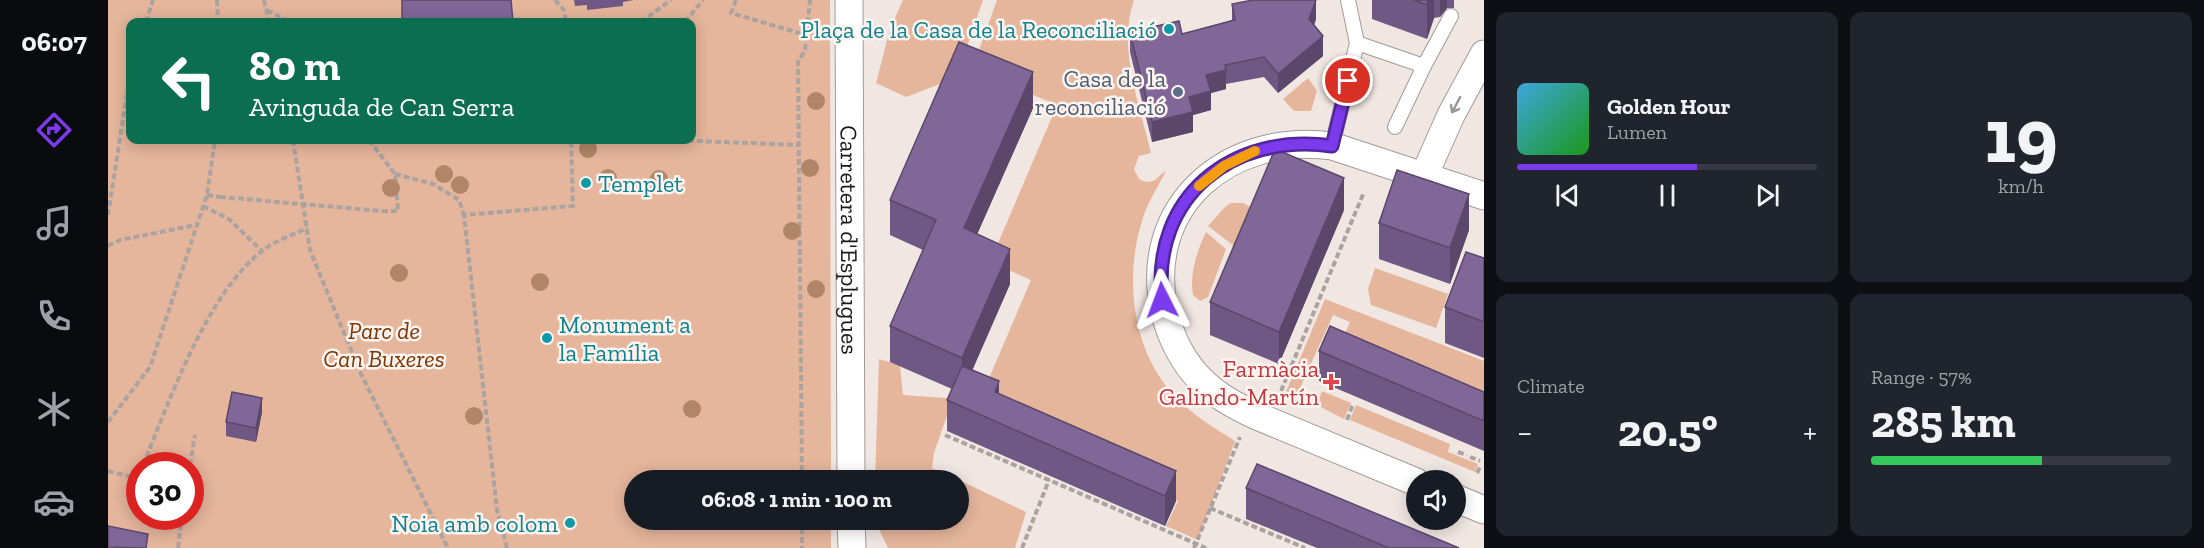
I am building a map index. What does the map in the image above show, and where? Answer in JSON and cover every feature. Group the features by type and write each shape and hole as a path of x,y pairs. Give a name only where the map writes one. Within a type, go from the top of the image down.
{"street":[{"name":"Carretera d'Esplugues","path":"849,0 851,470"},
{"path":"849,28 868,0"},
{"path":"1424,176 1451,115 1484,54"},
{"path":"1406,478 1233,404 1203,383 1180,352 1166,319 1161,288 1163,250 1178,212 1190,195 1224,166 1262,148 1308,143 1332,146 1484,196"},
{"path":"1466,503 1484,510"},
{"path":"851,530 852,548"}],"lane":[{"path":"1332,146 1357,43 1348,0"},
{"path":"1395,127 1451,16"},
{"path":"1357,43 1424,66"}],"path":[{"path":"147,18 153,0"},
{"path":"217,0 218,18"},
{"path":"264,0 268,18"},
{"path":"555,0 564,10 565,18"},
{"path":"646,18 671,0"},
{"path":"689,18 703,0"},
{"path":"736,0 731,13 806,35"},
{"path":"802,470 798,62 805,50 810,0"},
{"path":"267,10 282,18"},
{"path":"108,215 126,100"},
{"path":"696,141 800,145"},
{"path":"108,422 150,367 207,195 214,144"},
{"path":"293,144 310,250 360,372 448,548"},
{"path":"207,195 398,211 395,174 372,144"},
{"path":"464,215 573,206 571,144"},
{"path":"395,174 432,184 459,200 464,215 497,510 507,548"},
{"path":"1281,391 1364,192"},
{"path":"203,206 229,219 262,251"},
{"path":"108,246 120,240 197,225"},
{"path":"149,452 188,360 223,294 262,251 307,228"},
{"path":"1347,420 1353,404"},
{"path":"192,452 195,435"},
{"path":"945,435 1195,546 1205,548"},
{"path":"1195,546 1240,437"},
{"path":"1458,452 1480,461"},
{"path":"1478,473 1480,467"},
{"path":"108,471 126,474"},
{"path":"1022,548 1049,480"},
{"path":"1210,508 1302,547"},
{"path":"178,548 180,530"},
{"path":"802,530 802,548"}],"green space":[{"name":"Parc de Can Buxeres","path":"108,0 830,0 831,470 624,470 624,530 831,530 831,548 108,548"},
{"path":"903,0 983,0 961,64 953,79 906,97 876,83 890,29"},
{"path":"997,0 1134,0 1129,18 1129,57 1136,96 1151,153 1139,156 1134,169 1139,179 1148,182 1155,180 1166,171 1147,208 1136,243 1133,290 1141,337 1161,379 1176,397 1189,410 1235,441 1198,540 1166,526 1178,501 1150,488 984,390 1031,280 990,262 1057,105 972,69"},
{"path":"1308,78 1317,91 1311,111 1294,111 1283,99"},
{"path":"1231,203 1243,203 1254,209 1238,249 1208,226"},
{"path":"1206,232 1226,249 1208,297 1200,301 1193,295 1192,280 1197,255"},
{"path":"1375,268 1448,294 1436,328 1371,305 1368,289"},
{"path":"1325,299 1484,361 1484,405 1340,345 1350,322 1333,315 1295,399 1285,394"},
{"path":"879,359 900,365 903,395 947,398 950,407 934,453 932,468 936,470 875,470"},
{"path":"1322,391 1351,403 1344,419 1317,405"},
{"path":"1356,405 1450,444 1448,452 1478,464 1475,472 1350,420"},
{"path":"969,485 1026,512 1015,548 888,548 879,530 969,530"}],"building":[{"path":"402,0 511,0 513,18 402,18"},
{"path":"1253,0 1316,0 1309,19 1323,36 1278,74 1264,57 1225,65 1226,70 1206,75 1211,91 1189,97 1193,112 1152,122 1130,32 1179,21 1182,34 1235,20 1232,4"},
{"path":"1414,0 1428,0 1427,5"},
{"path":"959,42 1033,72 964,228 1010,249 962,358 890,326 936,220 890,200"},
{"path":"1275,149 1344,178 1279,332 1210,302"},
{"path":"1397,170 1469,194 1450,248 1379,223"},
{"path":"1466,252 1484,258 1484,322 1445,307"},
{"path":"1330,326 1484,392 1484,421 1319,351"},
{"path":"962,366 999,381 995,392 1176,471 1165,496 947,400"},
{"path":"232,392 262,398 256,428 226,422"},
{"path":"1257,464 1406,526 1406,530 1416,530 1459,548 1389,548 1246,488"},
{"path":"108,526 148,534 146,548 108,547"}],"slow traffic":[{"path":"1199,186 1224,166 1255,151"}],"place":[{"name":"Plaça de la Casa de la Reconciliació","path":"1169,29"},
{"name":"Casa de la reconciliació","path":"1178,92"},
{"name":"Templet","path":"586,183"},
{"name":"Monument a la Família","path":"547,338"},
{"name":"Farmàcia Galindo-Martín","path":"1331,382"},
{"name":"Noia amb colom","path":"570,523"}],"route":[{"path":"1162,300 1163,250 1178,212 1190,195 1224,166 1262,148 1281,144 1308,143 1332,146 1348,81"}]}
